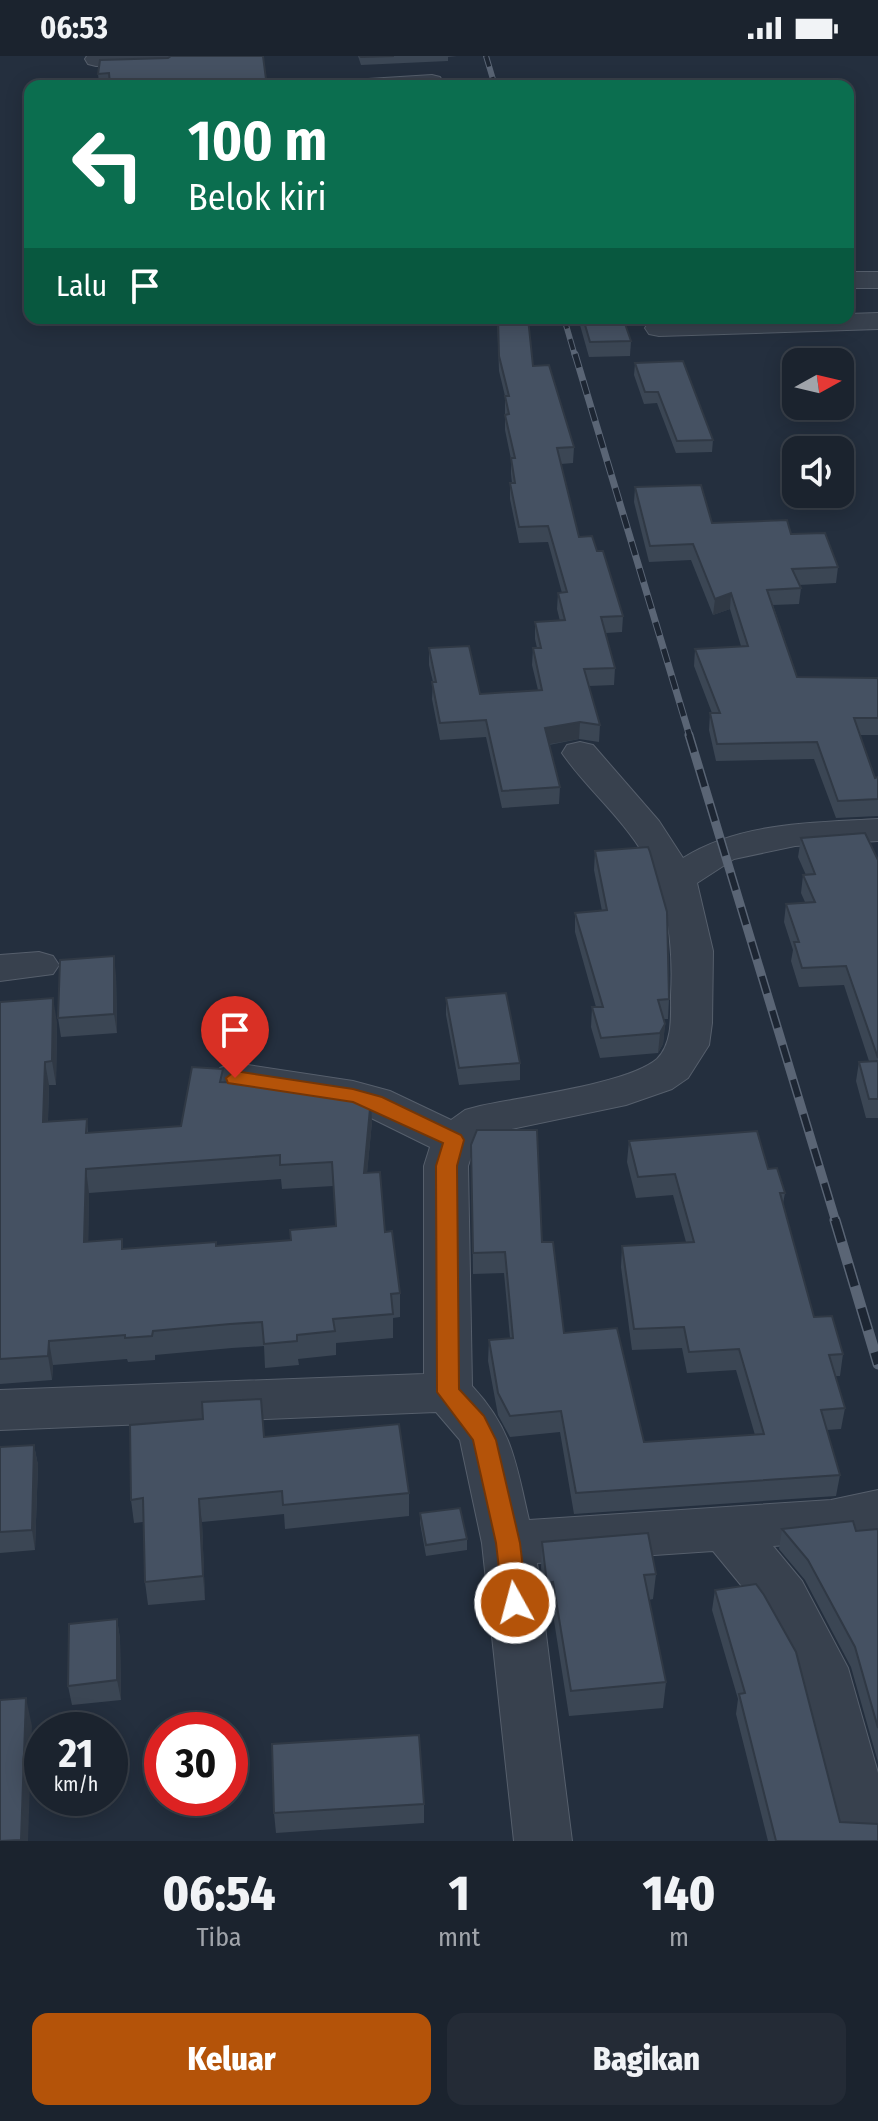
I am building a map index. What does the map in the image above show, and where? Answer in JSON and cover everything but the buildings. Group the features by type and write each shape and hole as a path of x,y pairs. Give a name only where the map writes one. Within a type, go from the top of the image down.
{"street":[{"path":"95,80 96,58 169,56"},
{"path":"854,280 878,280"},
{"path":"854,321 878,321"},
{"path":"659,328 732,324"},
{"path":"543,1841 508,1543 485,1440 476,1423 448,1392 446,1166 454,1140 480,1121 626,1090 657,1079 673,1068 688,1045 693,965 693,951 677,879 646,829 580,753"},
{"path":"677,879 722,850 795,835 878,830"},
{"path":"235,1078 375,1102 454,1140"},
{"path":"0,1410 448,1392"},
{"path":"508,1543 831,1521 878,1511"},
{"path":"723,1527 783,1597 821,1668 868,1841"}],"railway":[{"path":"486,56 493,80"},
{"path":"566,324 575,356"},
{"path":"575,354 690,737"},
{"path":"689,735 836,1222"},
{"path":"835,1220 878,1364"}],"route":[{"path":"235,1078 375,1102 454,1140 446,1166 448,1392 463,1405 485,1440 508,1543 515,1603"}]}
